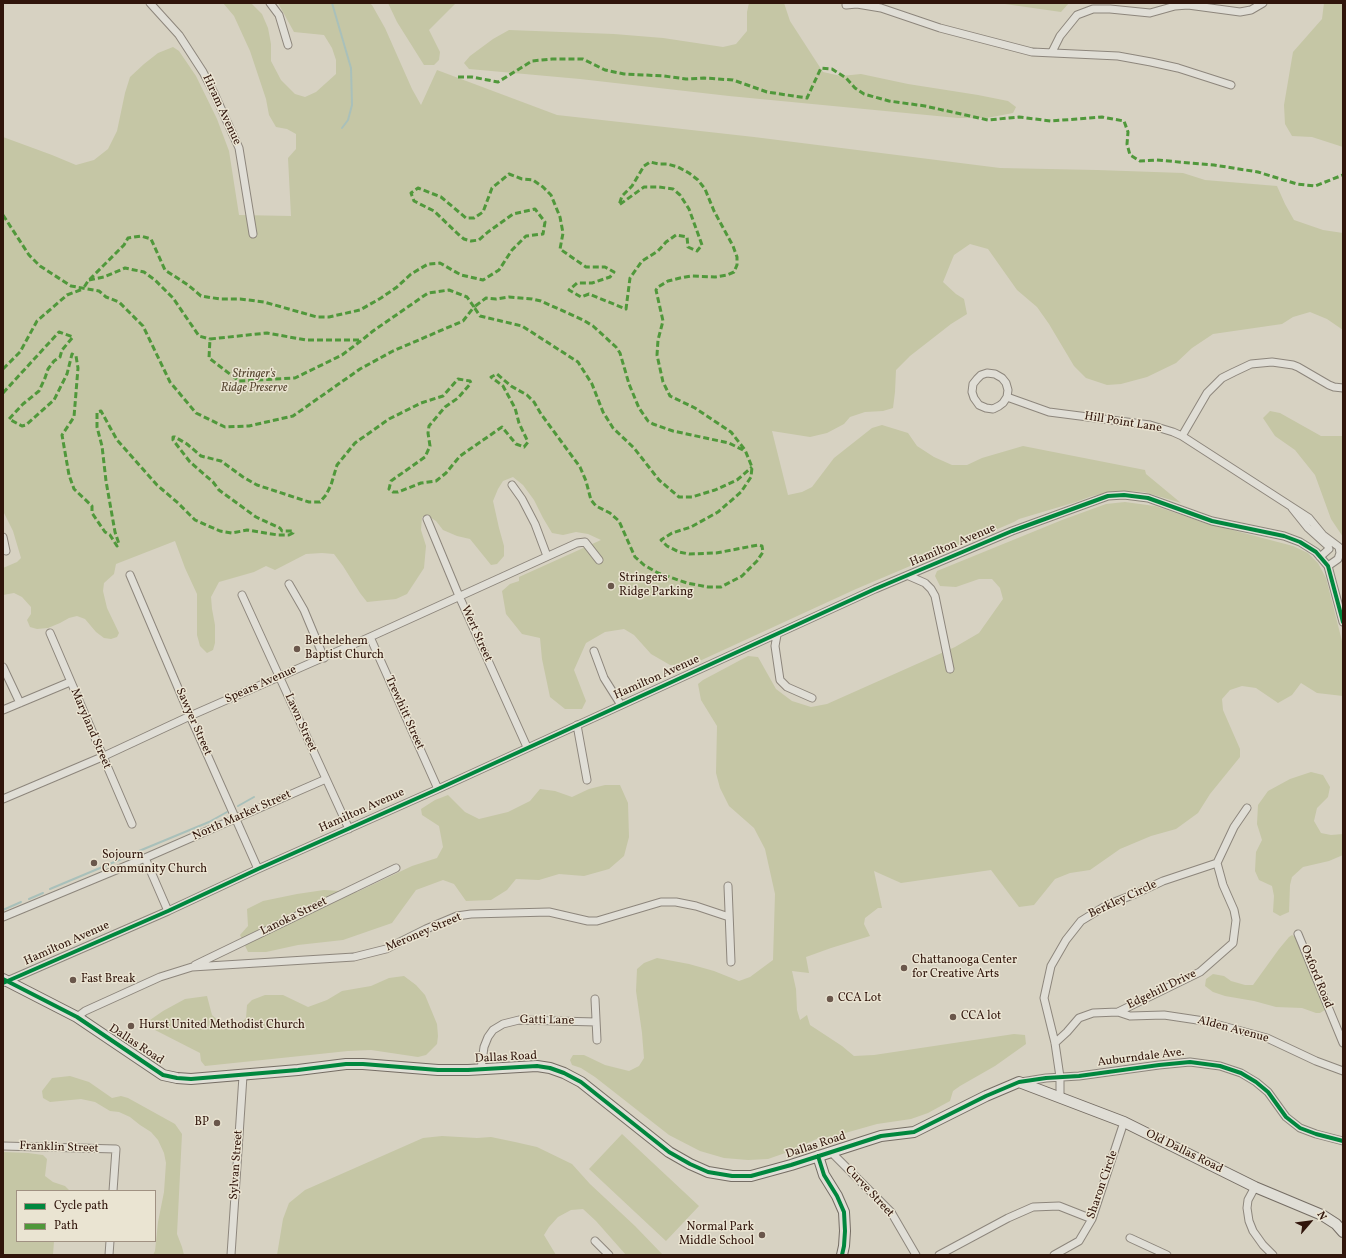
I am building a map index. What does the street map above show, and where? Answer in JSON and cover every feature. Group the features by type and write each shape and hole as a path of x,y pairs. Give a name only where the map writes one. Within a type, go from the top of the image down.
{"street":[{"name":"Hiram Avenue","path":"150,3 179,35 203,72 239,148 253,234"},
{"path":"270,3 279,15 288,45"},
{"path":"1052,52 1060,36 1077,15 1094,8 1150,14 1175,6 1188,5 1240,12 1251,10 1264,3"},
{"path":"846,6 857,4 881,8 940,28 1032,52 1118,56 1178,68 1231,85"},
{"path":"1182,436 1204,396 1215,384 1222,378 1251,364 1272,362 1293,365 1329,385 1343,388"},
{"path":"983,374 997,374 1006,383 1008,391 1007,397 998,407 990,409 983,407 979,405 974,398 972,392 973,384 983,374"},
{"name":"Hill Point Lane","path":"1007,397 1049,412 1150,425 1182,436 1302,516 1328,546 1329,549 1327,552 1320,557"},
{"path":"512,485 522,499 535,524 547,556"},
{"name":"Hamilton Avenue","path":"4,981 168,911 777,635 875,589 909,576 1012,531 1108,496 1137,496 1148,498 1212,520 1284,536 1300,542 1316,552 1328,566"},
{"name":"Wert Street","path":"427,519 459,596 527,747"},
{"name":"Hill Point Lane","path":"1319,535 1339,547 1340,550 1336,561 1328,566"},
{"path":"3,537 6,551"},
{"name":"Spears Avenue","path":"3,799 102,757 190,716 370,638 577,543 585,542 599,560"},
{"path":"1328,566 1343,622"},
{"name":"Sawyer Street","path":"130,575 190,716 258,869"},
{"path":"909,576 924,583 931,589 935,596 950,669"},
{"path":"289,584 304,610 324,658"},
{"name":"Lawn Street","path":"242,595 349,829"},
{"name":"Maryland Street","path":"50,633 132,824"},
{"path":"777,635 775,646 780,680 787,687 812,698"},
{"name":"Trewhitt Street","path":"370,638 438,789"},
{"path":"594,651 604,678 621,706"},
{"path":"3,667 20,703"},
{"path":"3,710 70,682"},
{"path":"577,725 587,780"},
{"name":"North Market Street","path":"3,917 145,858 326,779"},
{"path":"1217,863 1234,827 1247,808"},
{"path":"145,858 168,911"},
{"name":"Edgehill Drive","path":"1118,1012 1200,972 1233,943 1236,920 1234,910 1223,885 1217,863"},
{"name":"Berkley Circle","path":"1060,1097 1060,1077 1044,998 1051,966 1066,940 1081,920 1107,905 1163,881 1217,863"},
{"name":"Lanoka Street","path":"192,967 396,868"},
{"path":"728,886 731,962"},
{"name":"Meroney Street","path":"77,1017 85,1011 160,977 192,967 354,957 386,949 432,926 457,916 471,914 549,912 588,921 597,921 661,902 676,902 696,906 729,917"},
{"name":"Oxford Road","path":"1298,934 1343,1043"},
{"path":"3,971 4,981"},
{"name":"Dallas Road","path":"4,981 77,1017 163,1074 192,1080 243,1076 346,1064 438,1070 537,1066 550,1068 564,1073 581,1082 669,1152 708,1172 732,1176 751,1176 881,1136 914,1132 986,1096 1020,1082 1060,1077"},
{"path":"595,999 597,1040"},
{"path":"1054,1043 1067,1032 1079,1018 1093,1013 1118,1012"},
{"name":"Alden Avenue","path":"1118,1012 1130,1016 1164,1015 1204,1021 1267,1038 1316,1061 1343,1071"},
{"name":"Gatti Lane","path":"481,1069 484,1047 488,1037 493,1030 503,1024 519,1020 596,1022"},
{"name":"Auburndale Ave.","path":"1060,1077 1190,1062 1220,1066 1241,1073 1256,1082 1268,1092 1286,1117 1300,1128 1343,1141"},
{"name":"Sylvan Street","path":"232,1255 243,1076"},
{"name":"Old Dallas Road","path":"1020,1082 1124,1122 1255,1187 1322,1215 1336,1224 1343,1232"},
{"name":"Sharon Circle","path":"1054,1255 1079,1241 1092,1219 1124,1122"},
{"name":"Franklin Street","path":"3,1146 116,1149 113,1190"},
{"name":"Curve Street","path":"831,1152 890,1212 916,1255"},
{"path":"818,1156 824,1175 837,1196 844,1212 845,1231 842,1255"},
{"path":"1255,1187 1248,1200 1247,1208 1249,1221 1253,1231 1263,1245 1273,1255"},
{"path":"939,1255 1008,1218 1033,1208 1059,1206 1092,1219"},
{"path":"1130,1238 1166,1255"},
{"path":"595,1241 609,1255"},
{"path":"109,1255 110,1242"}],"green space":[{"name":"Stringer's Ridge Preserve","path":"223,3 251,3 262,14 268,28 271,44 271,61 281,80 295,94 305,97 316,92 336,74 336,60 332,48 324,35 294,32 278,3 369,3 372,5 385,28 412,89 421,105 437,70 557,115 754,137 1000,168 1183,173 1205,180 1277,186 1294,220 1323,230 1343,233 1343,330 1327,319 1310,312 1293,317 1282,324 1213,334 1192,348 1176,363 1147,377 1121,384 1107,385 1086,378 1074,366 1037,307 1017,290 988,249 970,244 954,255 943,282 964,299 967,314 951,324 910,356 896,370 893,408 883,411 865,412 850,417 844,424 827,433 810,437 772,431 788,495 802,492 812,487 834,458 872,428 882,425 908,433 917,446 934,457 952,465 967,465 982,458 1023,446 1145,470 1146,474 1181,503 1144,492 1111,492 1092,496 1019,519 856,589 693,664 670,665 651,654 634,635 624,629 605,632 586,643 574,670 586,701 582,709 565,709 550,697 542,659 540,638 522,634 506,614 502,591 510,584 519,581 519,577 601,540 588,534 576,532 563,535 552,533 534,500 523,485 513,477 503,481 493,501 504,546 504,556 497,564 491,565 470,539 457,536 443,530 436,521 428,516 422,517 421,530 426,546 424,568 407,594 396,599 367,602 334,554 306,554 275,570 266,566 254,572 219,582 211,597 215,625 215,643 213,650 207,653 200,646 197,635 197,594 175,541 116,564 114,574 104,583 103,591 107,608 119,633 117,637 111,639 104,638 96,632 85,619 77,616 69,618 48,628 37,629 30,627 27,620 31,614 31,607 22,597 14,593 3,595 3,568 17,562 21,558 13,531 3,511 3,137 76,165 94,160 108,149 117,131 130,77 158,53 173,47 179,51 196,76 217,119 229,151 239,215 291,216 288,158 296,149 296,134 287,129 276,127 269,115 266,99 250,51 234,16"},
{"path":"388,3 456,3 429,30 440,52 439,60 434,65 424,65 397,22"},
{"path":"749,3 784,3 790,21 823,72 841,76 861,74 908,84 978,95 1008,101 1016,107 1013,113 987,118 958,118 469,69 464,63 470,56 493,39 509,30 614,34 663,38 723,47 736,44 747,31 747,12"},
{"path":"998,3 1069,3 1061,12"},
{"path":"1324,3 1343,3 1343,147 1312,137 1292,136 1285,124 1284,105 1293,52 1322,19"},
{"path":"1270,411 1280,413 1321,436 1343,436 1343,537 1331,519 1315,475 1295,450 1275,436 1263,418"},
{"path":"1125,502 1155,506 1202,522 1293,546 1308,553 1318,563 1326,578 1343,645 1343,696 1317,693 1301,683 1292,695 1278,703 1256,688 1242,686 1230,690 1222,699 1223,710 1240,749 1240,757 1210,794 1198,813 1176,829 1151,836 1120,849 1090,870 1070,873 1055,879 1034,905 1019,907 991,870 901,883 874,871 882,908 878,908 865,918 864,924 870,936 806,957 809,973 792,971 796,989 797,1010 800,1020 807,1015 810,1025 842,1046 854,1056 874,1055 1014,1034 1025,1035 1026,1044 995,1066 960,1086 953,1091 950,1101 928,1113 911,1119 877,1124 831,1137 819,1138 768,1159 748,1160 724,1158 700,1151 669,1135 595,1077 581,1068 572,1065 570,1060 573,1055 584,1055 605,1065 629,1071 639,1066 644,1058 636,991 637,969 644,963 657,958 689,964 714,971 739,981 750,977 773,960 775,894 765,849 754,828 729,806 720,788 716,773 717,726 701,700 698,684 748,656 758,657 776,689 792,701 811,707 827,704 955,647 979,633 1003,599 1000,588 992,579 979,579 956,587 940,586 935,576 937,571 1062,520 1106,504"},
{"path":"1311,772 1323,775 1330,787 1328,797 1317,808 1314,821 1321,833 1331,835 1343,834 1343,855 1329,861 1303,867 1292,877 1290,885 1289,912 1280,916 1273,912 1274,896 1272,886 1259,880 1255,871 1256,852 1262,840 1257,824 1258,805 1268,791 1290,779"},
{"path":"605,785 620,785 628,803 629,837 624,856 609,869 584,876 559,874 539,880 516,879 507,890 491,900 466,901 454,884 443,880 416,890 392,923 343,940 298,945 266,952 248,952 240,935 248,926 247,909 263,901 324,890 357,892 412,866 437,858 443,847 439,826 422,815 421,809 435,800 448,795 465,812 479,819 508,812 530,801 540,789 555,791 572,797 589,789"},
{"path":"1292,935 1295,937 1325,1010 1320,1013 1302,1008 1276,1007 1254,1001 1225,996 1213,992 1205,986 1206,979 1213,974 1224,976 1231,981 1245,985 1253,985 1279,949"},
{"path":"404,976 416,985 425,995 437,1024 437,1044 426,1055 418,1057 371,1050 348,1051 205,1066 201,1061 200,1053 155,1030 150,1020 185,999 207,996 212,1015 225,1027 238,1026 246,1018 247,1005 252,1000 265,995 283,995 308,1007 327,1000 342,991 371,986 389,978"},
{"path":"70,1076 89,1082 112,1098 121,1096 128,1098 175,1124 182,1134 177,1234 184,1255 153,1255 155,1251 158,1222 164,1192 166,1163 164,1153 158,1140 151,1132 130,1117 119,1112 110,1111 95,1102 81,1099 50,1102 43,1098 42,1091 52,1078"},
{"path":"622,1134 699,1206 666,1241 589,1169"},
{"path":"442,1136 477,1138 491,1137 515,1142 537,1147 572,1164 590,1184 635,1226 663,1255 626,1255 596,1221 583,1209 571,1210 558,1217 544,1235 556,1255 277,1255 283,1219 289,1203 305,1190 423,1138"},
{"path":"3,1152 43,1155 47,1159 45,1176 53,1182 65,1186 69,1190 16,1190 16,1242 54,1242 53,1255 3,1255"}],"waterway":[{"path":"332,3 351,68 352,105 348,120 342,128"},
{"path":"238,806 254,797"},
{"path":"139,851 209,822 227,812"},
{"path":"50,889 131,855"},
{"path":"29,899 43,893"},
{"path":"3,910 21,902"}],"marked path":[{"path":"458,77 472,77 498,82 532,61 552,59 583,59 605,70 624,74 664,76 686,79 704,78 733,80 767,92 807,98 821,68 832,69 846,78 855,88 864,94 889,101 925,106 988,120 1019,117 1051,121 1102,117 1124,121 1128,132 1127,144 1130,155 1140,161 1156,160 1214,165 1258,172 1297,184 1315,186 1343,175"},
{"path":"3,393 59,332 73,337 62,350 60,357 54,361 48,369 39,391 23,404 9,419 22,426 26,425 54,400 67,374 72,354 76,356 78,368 74,417 62,435 69,475 74,489 92,506 92,513 117,546 119,544 115,532 106,481 102,446 97,427 97,412 101,411 117,440 157,485 195,520 220,531 232,533 247,530 278,535 289,535 293,533 293,531 282,531 280,528 256,517 219,490 213,482 190,462 173,440 173,437 187,444 201,456 221,461 257,485 309,502 320,502 326,495 331,485 337,465 355,443 389,419 421,403 443,396 458,379 470,381 471,383 458,398 445,407 429,426 428,433 430,446 425,457 391,481 389,489 393,492 398,492 421,483 436,481 446,473 460,456 502,427 516,444 524,447 528,442 519,423 515,408 503,386 491,377 497,374 511,386 527,395 534,402 541,414 580,467 586,481 591,500 596,506 610,513 619,521 635,557 644,565 658,573 687,583 708,587 721,587 742,576 757,561 763,552 762,546 758,545 716,553 689,554 679,552 667,546 661,540 672,533 691,527 718,512 741,492 751,477 752,467 745,450 731,432 695,408 670,396 663,382 657,355 658,340 663,321 656,290 668,281 680,278 691,276 715,277 727,275 734,272 737,265 737,257 733,246 714,211 705,189 698,180 678,167 650,162 644,166 632,186 622,196 619,205 644,187 673,189 680,195 689,209 702,245 697,251 688,247 687,237 676,235 666,242 658,251 642,261 630,278 626,309 589,294 581,297 569,290 577,283 592,283 610,277 614,272 605,267 586,267 560,249 563,233 560,217 551,195 533,180 522,179 509,174 492,188 483,212 474,218 466,218 441,197 418,188 411,193 414,201 434,211 464,239 471,241 479,240 513,214 535,209 545,222 543,234 526,236 512,250 499,270 483,280 461,275 440,263 428,264 411,274 397,287 381,298 360,310 329,317 317,317 264,302 201,296 188,285 165,270 151,239 141,236 128,238 124,245 88,281 83,289"},
{"path":"3,215 29,255 40,266 71,286 99,291 106,297 119,302 143,326 170,382 196,413 225,427 249,426 293,416 360,369 393,351 463,321 474,307 467,297 449,290 428,293 373,331 362,340 342,355 295,378 239,381 209,358 210,339 267,333 306,340 362,340"},
{"path":"89,280 104,277 125,268 144,272 155,280 173,298 199,336 210,339"},
{"path":"3,369 20,352 37,321 67,295 83,289"},
{"path":"743,450 729,443 673,431 648,421 639,408 629,384 620,353 616,347 593,326 583,320 541,301 532,299 509,297 496,299 486,298 474,307 480,316 522,326 578,362 592,384 603,412 613,428 634,448 659,480 679,497 692,497 715,490 737,480 752,467"}],"cycle path":[{"path":"3,983 168,911 875,589 1012,531 1108,496 1124,495 1148,498 1212,521 1284,536 1300,542 1316,552 1328,566 1343,622"},
{"path":"3,979 77,1017 163,1075 177,1078 191,1079 298,1070 346,1064 438,1070 468,1070 537,1066 550,1068 564,1073 581,1082 669,1152 708,1172 732,1176 751,1176 791,1165 881,1136 914,1132 986,1096 1019,1082 1190,1062 1220,1066 1241,1073 1256,1082 1268,1092 1286,1117 1300,1128 1343,1141"},
{"path":"818,1156 824,1175 837,1196 844,1212 845,1231 842,1255"}],"place":[{"name":"Stringers Ridge Parking","path":"611,586"},
{"name":"Bethelehem Baptist Church","path":"297,649"},
{"name":"Sojourn Community Church","path":"94,863"},
{"name":"Chattanooga Center for Creative Arts","path":"904,968"},
{"name":"Fast Break","path":"73,980"},
{"name":"CCA Lot","path":"830,999"},
{"name":"CCA lot","path":"953,1017"},
{"name":"Hurst United Methodist Church","path":"131,1026"},
{"name":"BP","path":"217,1123"},
{"name":"Normal Park Middle School","path":"762,1235"}]}
